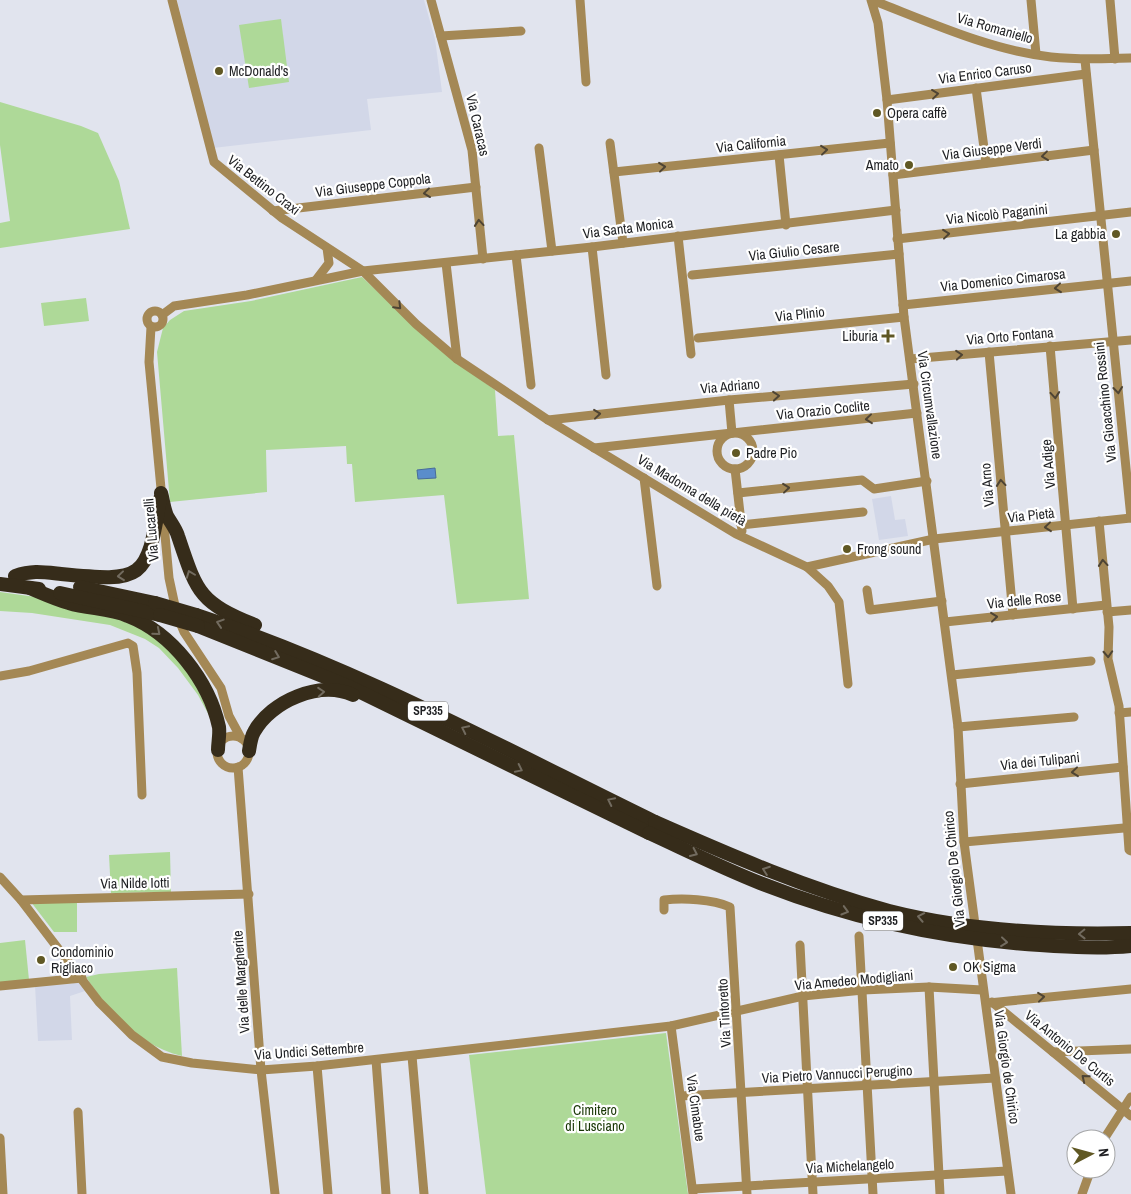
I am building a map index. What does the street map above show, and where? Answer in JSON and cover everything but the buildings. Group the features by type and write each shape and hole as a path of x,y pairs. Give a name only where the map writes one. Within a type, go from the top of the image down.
{"highway":[{"path":"15,576 29,571 104,578 132,574 141,568 150,554 161,493"},
{"path":"161,493 167,514 178,534 192,579 208,600 240,620 299,644 313,659"},
{"name":"SP335","path":"0,575 127,595 158,609"},
{"name":"SP335","path":"0,584 158,609 197,621 246,631 422,708 760,883 815,902 919,930 971,939 1015,944 1078,947 1131,946"},
{"path":"30,588 69,604 126,615 153,628 175,648 200,680 219,729 218,750"},
{"name":"SP335","path":"197,621 350,687 449,735 652,828 762,869 891,911 967,926 1026,932 1131,933"},
{"path":"249,751 252,734 262,719 279,705 303,694 323,691 348,693 426,729 449,735"}],"street":[{"name":"Via Bettino Craxi","path":"172,0 214,162 273,211 364,271 416,324 457,358"},
{"name":"Via Caracas","path":"431,0 472,150 483,259"},
{"path":"580,0 586,82"},
{"name":"Via Romaniello","path":"874,0 997,45 1036,54 1085,60 1131,58"},
{"name":"Via Circumvallazione","path":"874,0 879,20 887,100 904,317 952,675 958,727 961,787"},
{"path":"1031,0 1036,54"},
{"path":"1110,0 1115,59"},
{"path":"879,20 888,6"},
{"path":"441,36 521,31"},
{"name":"Via Gioacchino Rossini","path":"1085,60 1131,518"},
{"name":"Via Enrico Caruso","path":"887,100 1086,74"},
{"path":"976,88 986,163"},
{"path":"610,143 622,243"},
{"name":"Via California","path":"614,172 890,143"},
{"path":"539,148 552,251"},
{"name":"Via Giuseppe Verdi","path":"893,175 1094,150"},
{"path":"779,154 786,224"},
{"name":"Via Giuseppe Coppola","path":"273,211 476,187"},
{"name":"Via Santa Monica","path":"364,271 592,247 896,210"},
{"name":"Via Nicolò Paganini","path":"897,239 1131,212"},
{"path":"678,236 692,354"},
{"path":"592,247 606,375"},
{"path":"316,280 329,263 327,248"},
{"name":"Via Giulio Cesare","path":"692,275 898,254"},
{"path":"516,255 531,385"},
{"path":"446,263 457,358"},
{"name":"Via Lucarelli","path":"249,751 248,746 241,738 230,716 221,688 184,632 177,614 169,578 149,362 151,327 161,325 162,315 174,306 247,295 364,271"},
{"path":"1107,283 1131,280"},
{"name":"Via Domenico Cimarosa","path":"903,305 1107,283"},
{"name":"Via Plinio","path":"698,338 904,317"},
{"name":"Via Orto Fontana","path":"910,359 1131,340"},
{"name":"Via Adige","path":"1050,346 1073,609"},
{"name":"Via Arno","path":"989,352 1013,615"},
{"name":"Via Madonna della pietà","path":"457,358 548,420 742,537 807,567"},
{"name":"Via Adriano","path":"548,420 729,400 914,384"},
{"path":"729,400 732,433"},
{"name":"Via Orazio Coclite","path":"594,448 917,413"},
{"path":"732,433 743,435 748,439 752,450 752,455 746,465 735,469 729,468 720,461 717,449 722,439 732,433"},
{"path":"735,469 742,537"},
{"path":"644,478 657,586"},
{"path":"738,493 862,480 874,489 927,481"},
{"path":"741,525 863,512"},
{"name":"Via Pietà","path":"934,539 1131,518"},
{"path":"1099,521 1107,609 1108,659 1119,713 1130,850"},
{"path":"807,567 934,539"},
{"path":"807,567 828,586 839,602 848,684"},
{"path":"867,590 870,610 942,601"},
{"name":"Via delle Rose","path":"945,622 1073,609 1131,610"},
{"path":"0,676 29,671 113,646 128,643 133,646 138,673 142,795"},
{"path":"952,675 1091,661"},
{"path":"1119,713 1131,712"},
{"name":"Via Lucarelli","path":"218,750 226,738 230,716"},
{"path":"958,727 1074,717"},
{"path":"226,738 241,738"},
{"path":"218,750 223,764 238,767 246,761 249,751"},
{"name":"Via delle Margherite","path":"238,767 261,1070 275,1194"},
{"name":"Via dei Tulipani","path":"961,787 1123,767"},
{"name":"Via Giorgio De Chirico","path":"961,787 964,842 976,945"},
{"path":"964,842 1124,828"},
{"name":"Via Undici Settembre","path":"0,877 21,900 99,1002 132,1036 162,1057 192,1063 261,1070 376,1060 671,1026"},
{"name":"Via Nilde Iotti","path":"21,900 249,894"},
{"name":"Via Tintoretto","path":"664,910 664,900 672,899 717,903 730,907 747,1190"},
{"path":"859,936 873,1194"},
{"name":"Via Giorgio de Chirico","path":"976,945 982,990 988,1003 995,1078 1010,1194"},
{"path":"800,946 813,1194"},
{"path":"0,986 82,978"},
{"path":"930,987 940,1194"},
{"name":"Via Amedeo Modigliani","path":"671,1026 803,996 863,990 930,987 982,990"},
{"path":"988,1003 1131,989"},
{"name":"Via Antonio De Curtis","path":"988,1003 1053,1052 1131,1116"},
{"name":"Via Cimabue","path":"671,1026 693,1191"},
{"path":"1053,1052 1131,1049"},
{"path":"412,1056 424,1194"},
{"path":"376,1060 386,1194"},
{"path":"317,1066 328,1194"},
{"name":"Via Pietro Vannucci Perugino","path":"680,1096 995,1078"},
{"path":"1110,1129 1131,1097"},
{"path":"78,1112 82,1194"},
{"path":"0,1138 3,1194"},
{"name":"Via Michelangelo","path":"693,1191 747,1190 813,1182 1007,1171"},
{"path":"1082,1194 1087,1179"}],"shaded area":[{"path":"177,0 424,0 435,39 442,92 367,99 371,130 213,148"},
{"path":"891,496 895,520 905,519 908,536 879,540 872,499"},
{"path":"86,977 94,988 70,996 72,1040 38,1041 35,985 71,984"}],"green space":[{"path":"281,19 289,82 249,88 239,25"},
{"path":"0,102 81,126 98,133 119,181 130,229 0,248 0,223 10,221 0,145"},
{"path":"362,277 438,348 495,390 498,436 514,435 529,599 457,604 444,495 355,502 352,464 347,464 346,446 266,450 267,492 170,502 157,352 163,328 170,320 184,311 251,301"},
{"path":"86,298 89,321 44,326 41,303"},
{"path":"0,592 43,598 119,617 155,634 193,677 211,719 198,695 178,668 159,648 145,639 110,625 32,613 0,611"},
{"path":"170,852 171,892 111,893 109,855"},
{"path":"77,901 77,932 54,932 31,902"},
{"path":"25,940 29,980 0,983 0,943"},
{"path":"177,968 182,1056 153,1045 139,1036 115,1015 86,977 99,974"},
{"name":"Cimitero di Lusciano","path":"666,1033 688,1194 486,1194 469,1055"}],"water":[{"path":"435,468 436,478 418,479 417,470"}],"place":[{"name":"McDonald's","path":"219,71"},
{"name":"Opera caffè","path":"877,113"},
{"name":"Amato","path":"909,165"},
{"name":"La gabbia","path":"1116,234"},
{"name":"Liburia","path":"888,336"},
{"name":"Padre Pio","path":"736,453"},
{"name":"Frong sound","path":"847,549"},
{"name":"Condominio Rigliaco","path":"41,960"},
{"name":"OK Sigma","path":"953,967"}]}
